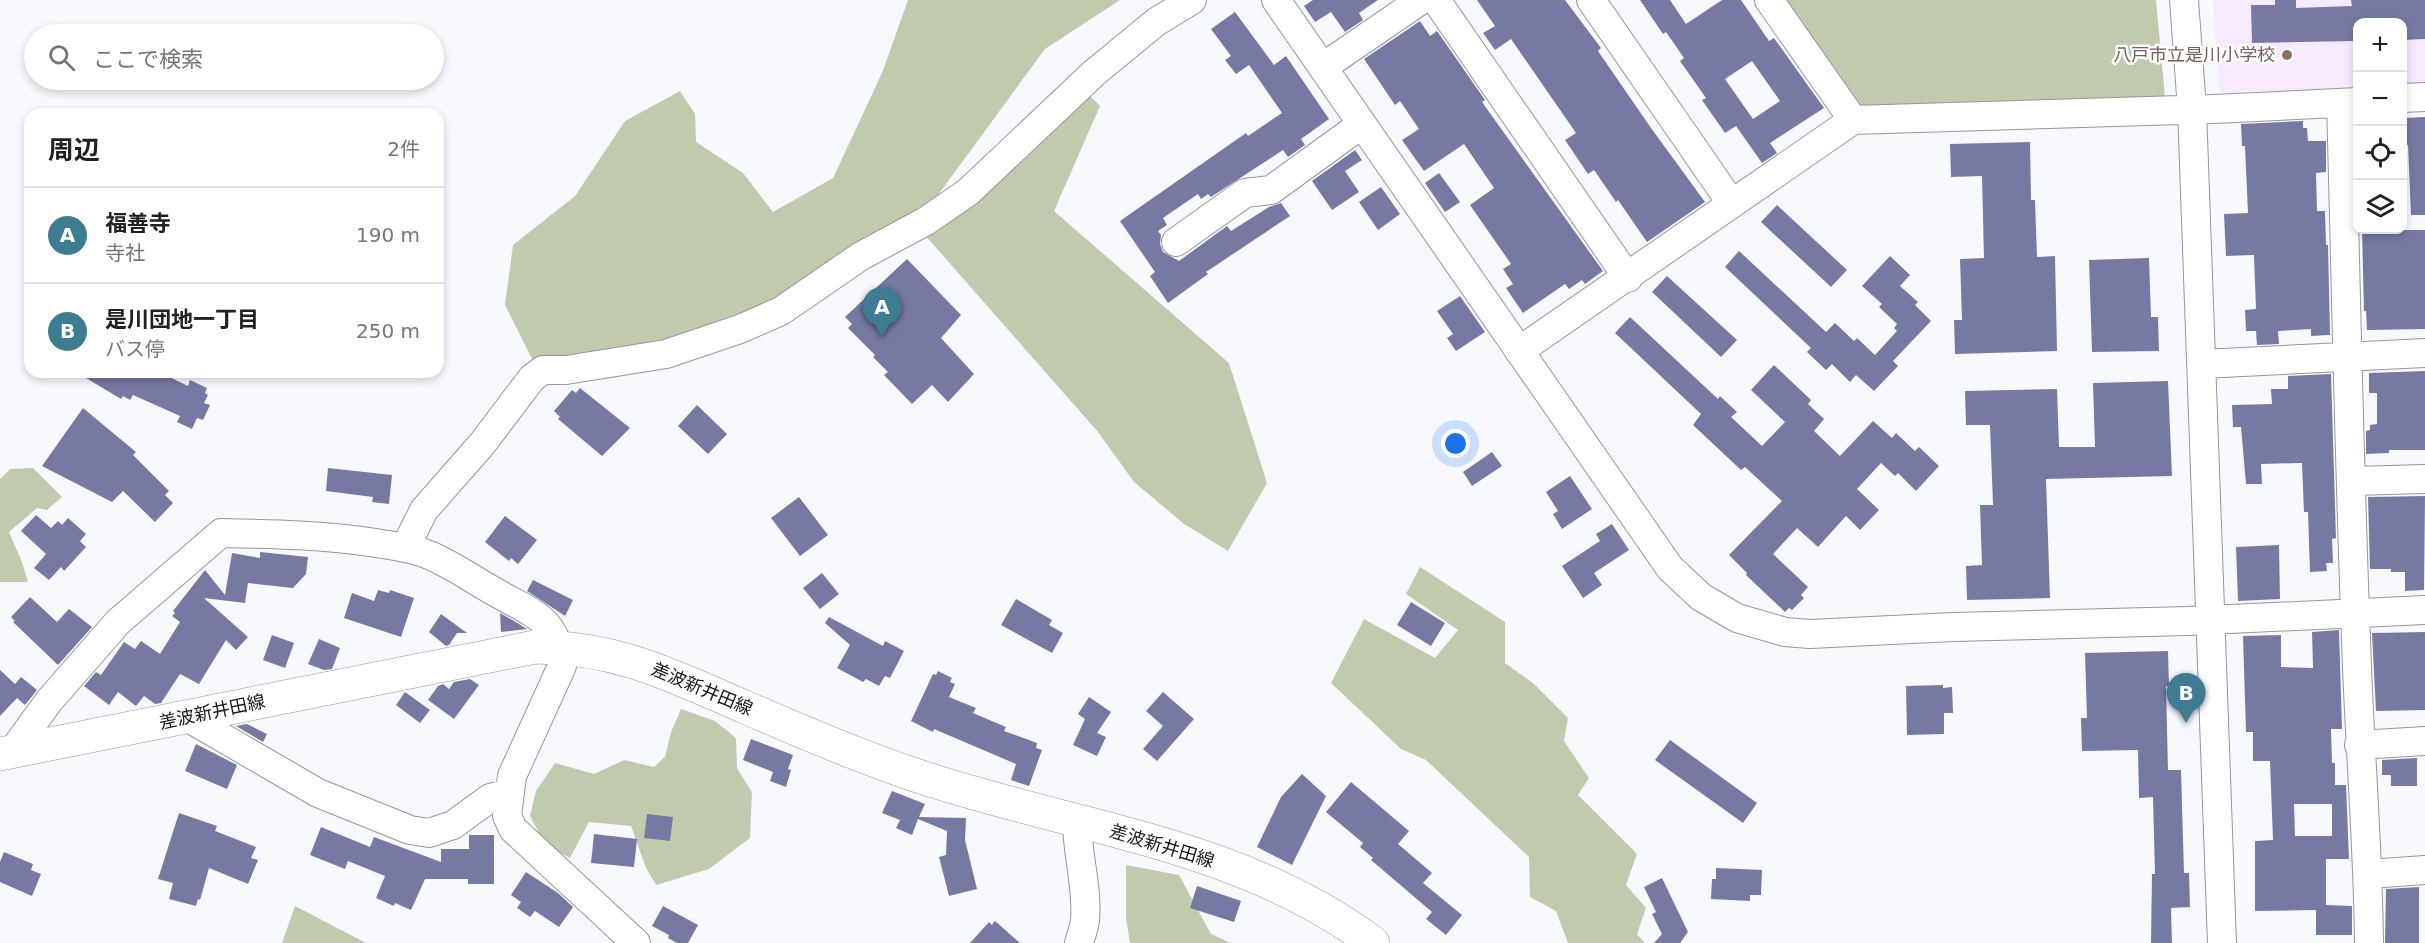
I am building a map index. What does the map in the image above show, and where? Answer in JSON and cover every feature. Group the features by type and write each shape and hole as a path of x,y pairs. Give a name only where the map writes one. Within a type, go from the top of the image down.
{"main road":[{"name":"差波新井田線","path":"6,753 492,654 535,647 596,651 664,672 792,728 905,772 1077,822 1148,839 1219,863 1268,882 1316,905 1373,943"}],"street":[{"path":"405,548 424,510 482,444 532,378 543,370 566,370 666,354 740,329 781,311 861,256 927,220 968,192 1094,73 1156,22 1192,0"},
{"path":"1276,0 1670,568 1701,597 1737,618 1785,632 1810,634 2425,610"},
{"path":"1323,67 1421,0"},
{"path":"1436,0 1628,278"},
{"path":"1591,0 1732,204"},
{"path":"1769,0 1853,120"},
{"path":"2184,0 2192,109 2222,943"},
{"path":"2407,99 2425,97"},
{"path":"1520,351 1853,120 2349,102 2349,358 2355,613 2359,745 2369,874 2369,943"},
{"path":"1176,242 1245,193 1271,190 1362,124"},
{"path":"2202,364 2425,353"},
{"path":"2352,481 2425,479"},
{"path":"6,753 117,622 221,533 360,541 405,548 429,555 533,612 550,625 560,647 562,666 512,776 507,816 513,829 636,943"},
{"path":"187,717 318,793 410,830 429,833 453,825 490,798 510,793"},
{"path":"2359,745 2425,741"},
{"path":"1077,822 1077,844 1085,904 1085,920 1079,943"},
{"path":"2369,874 2425,870"}],"shaded area":[{"name":"八戸市立是川小学校","path":"2213,0 2425,0 2425,87 2407,87 2407,18 2353,18 2353,89 2220,93"}],"green space":[{"path":"908,0 1120,0 1045,49 938,195 791,293 669,340 533,361 505,305 513,245 575,196 625,121 680,91 695,114 696,142 743,173 773,212 833,178 882,73"},
{"path":"1780,0 2156,0 2165,97 1863,108 1851,103"},
{"path":"1087,93 1100,106 1054,211 1229,363 1267,483 1228,551 1184,524 1134,482 1098,432 924,234"},
{"path":"33,468 62,497 47,510 37,508 9,532 28,582 0,582 0,479 10,469"},
{"path":"1420,567 1505,622 1505,663 1533,683 1568,718 1564,741 1589,778 1578,795 1637,854 1626,885 1646,908 1637,934 1645,943 1568,943 1556,911 1530,897 1529,857 1426,760 1401,749 1331,683 1364,619 1435,658 1458,630 1406,594"},
{"path":"681,709 715,721 736,738 737,768 752,792 750,838 709,869 656,885 646,868 631,826 589,822 570,858 545,844 530,816 536,791 555,763 594,774 624,760 654,767 665,757 671,732"},
{"path":"1126,865 1179,875 1211,934 1231,943 1130,943 1126,918"},
{"path":"295,906 366,943 282,943"}],"building":[{"path":"1313,0 1378,0 1359,13 1363,20 1345,32 1331,12 1315,22 1304,6"},
{"path":"1477,0 1565,0 1601,48 1598,51 1705,202 1647,242 1594,170 1588,174 1565,140 1576,133 1511,39 1495,50 1483,33 1495,26"},
{"path":"1640,0 1670,0 1686,24 1722,0 1741,0 1769,41 1774,38 1824,108 1770,143 1777,153 1762,163 1736,126 1725,133 1702,100 1706,98 1680,61 1684,58 1666,32 1663,34","holes":["1752,61 1780,101 1753,119 1725,79"]},
{"path":"2275,0 2296,0 2296,8 2352,6 2351,0 2425,0 2425,39 2407,40 2407,18 2353,18 2353,41 2252,43 2251,5 2275,5"},
{"path":"1235,12 1274,65 1286,56 1329,119 1301,139 1305,145 1288,157 1283,150 1211,197 1208,194 1201,199 1198,194 1163,218 1167,225 1158,231 1161,235 1160,244 1163,252 1179,261 1227,226 1231,231 1269,207 1281,203 1290,216 1206,272 1208,274 1168,303 1150,276 1155,272 1120,221 1246,133 1248,136 1282,113 1249,65 1236,74 1225,60 1231,56 1211,29"},
{"path":"1420,21 1430,36 1437,31 1485,100 1482,102 1603,271 1585,284 1582,280 1569,289 1565,284 1523,313 1506,288 1513,284 1503,269 1511,264 1470,205 1494,188 1464,144 1424,171 1402,140 1419,129 1400,101 1395,105 1364,59"},
{"path":"2425,117 2425,215 2411,215 2407,118"},
{"path":"2303,121 2303,128 2307,128 2308,141 2326,141 2326,172 2316,173 2317,211 2325,211 2326,245 2328,245 2330,335 2311,336 2311,329 2278,331 2279,344 2257,345 2256,331 2246,331 2245,310 2256,309 2254,255 2226,256 2224,214 2248,213 2245,146 2242,146 2241,124"},
{"path":"2030,142 2031,200 2035,200 2037,257 2055,256 2057,351 1955,354 1954,320 1962,320 1960,259 1984,258 1982,176 1951,177 1950,144"},
{"path":"1355,150 1362,160 1345,171 1359,192 1332,210 1312,181"},
{"path":"1439,173 1460,202 1445,212 1425,183"},
{"path":"1381,187 1400,214 1378,230 1359,202"},
{"path":"1777,205 1847,270 1831,287 1761,222"},
{"path":"2407,230 2425,230 2425,329 2367,330 2366,311 2364,311 2362,234 2407,234"},
{"path":"1739,251 1826,332 1835,323 1854,341 1857,338 1875,355 1897,331 1894,328 1897,324 1879,307 1882,304 1862,286 1890,256 1910,275 1900,286 1918,302 1915,305 1931,321 1893,361 1898,366 1874,391 1856,375 1850,382 1832,364 1826,370 1807,352 1811,348 1725,267"},
{"path":"2149,258 2151,317 2158,317 2159,351 2092,352 2089,260"},
{"path":"907,259 961,315 941,338 974,374 948,402 932,385 912,404 884,375 888,372 873,357 875,355 848,328 852,324 845,317"},
{"path":"1667,276 1737,340 1721,357 1652,292"},
{"path":"1460,296 1485,332 1456,351 1447,338 1453,334 1437,311"},
{"path":"1630,317 1718,399 1720,396 1737,412 1731,417 1762,446 1785,422 1751,390 1774,365 1811,400 1808,404 1824,419 1814,431 1840,456 1873,421 1892,438 1896,433 1915,451 1919,447 1939,466 1916,491 1898,473 1895,476 1881,463 1857,489 1879,510 1860,530 1846,516 1818,547 1797,528 1773,554 1808,587 1801,595 1804,598 1792,610 1789,608 1785,612 1746,575 1747,573 1729,555 1782,501 1745,467 1741,470 1693,425 1701,414 1615,333"},
{"path":"2425,371 2425,450 2389,450 2389,453 2366,454 2366,431 2370,430 2370,425 2377,424 2377,393 2369,393 2369,373"},
{"path":"2331,374 2336,538 2332,539 2333,563 2326,563 2327,571 2310,572 2308,512 2304,512 2302,463 2261,464 2262,484 2246,484 2241,427 2233,427 2232,405 2272,404 2271,389 2288,389 2288,376"},
{"path":"86,378 171,378 188,386 190,380 207,388 205,393 208,395 204,403 210,405 203,420 197,418 192,429 177,422 180,416 133,395 130,400 123,396 121,399"},
{"path":"2168,381 2172,476 2046,479 2050,598 1967,600 1966,566 1982,565 1980,505 1993,505 1990,425 1966,425 1965,391 2057,389 2059,447 2095,447 2093,383"},
{"path":"580,388 630,428 602,456 558,419 560,417 554,411 572,390 576,393"},
{"path":"697,405 727,434 708,454 678,426"},
{"path":"83,408 136,452 133,455 169,491 165,495 173,503 155,522 123,491 112,502 42,466"},
{"path":"1492,452 1502,466 1472,486 1463,472"},
{"path":"328,468 392,475 389,504 372,502 373,497 326,491"},
{"path":"1570,476 1592,509 1562,529 1553,514 1558,511 1546,492"},
{"path":"2425,496 2424,590 2405,591 2405,572 2370,569 2368,497"},
{"path":"799,497 828,535 800,556 771,518"},
{"path":"36,515 51,528 58,521 62,525 68,518 86,534 80,541 86,547 64,571 61,567 49,580 34,568 46,554 21,531"},
{"path":"505,516 537,540 518,564 511,558 509,561 485,542"},
{"path":"1612,524 1629,550 1594,573 1602,585 1583,598 1562,566 1600,541 1596,534"},
{"path":"2279,545 2280,599 2238,601 2236,547"},
{"path":"260,552 308,557 306,574 293,588 248,583 245,603 204,598 248,637 236,650 226,640 199,684 180,674 161,703 155,704 144,696 136,706 118,692 109,705 84,686 96,672 101,675 124,642 135,649 141,641 160,654 180,622 172,616 175,613 173,611 205,570 225,595 232,553 260,558"},
{"path":"822,573 839,594 820,609 803,588"},
{"path":"533,580 573,600 565,616 527,591"},
{"path":"378,590 389,593 390,590 414,598 401,637 344,618 352,593 374,601"},
{"path":"30,597 57,622 69,609 92,627 58,665 13,622 15,621 11,617"},
{"path":"1016,599 1052,620 1049,625 1063,633 1052,653 1001,625"},
{"path":"1411,602 1445,623 1431,646 1397,625"},
{"path":"500,613 514,621 527,629 501,632"},
{"path":"441,614 467,633 457,633 446,646 429,632"},
{"path":"829,617 883,646 885,641 904,651 890,678 885,676 879,686 866,679 863,682 837,668 850,645 825,623"},
{"path":"2339,630 2342,729 2331,729 2332,763 2335,763 2335,785 2346,785 2349,859 2326,859 2326,905 2352,906 2352,935 2316,935 2316,910 2255,911 2255,841 2273,840 2270,761 2253,761 2253,732 2246,732 2243,636 2281,635 2281,667 2313,668 2312,632","holes":["2294,804 2332,804 2332,836 2295,836"]},
{"path":"2425,632 2425,710 2376,711 2372,633"},
{"path":"272,635 294,643 285,668 263,660"},
{"path":"319,639 340,648 332,669 324,670 308,664"},
{"path":"2168,651 2169,686 2166,686 2168,770 2181,770 2184,873 2189,873 2190,907 2171,908 2172,943 2151,943 2152,874 2155,874 2153,797 2139,798 2138,750 2082,751 2081,718 2087,718 2085,653"},
{"path":"0,670 15,684 21,677 37,690 25,705 17,698 0,716"},
{"path":"938,671 952,678 950,682 955,684 949,697 976,708 973,713 1006,727 1004,731 1037,743 1036,748 1042,750 1029,786 1011,780 1016,764 934,729 933,732 911,721 933,674 936,675"},
{"path":"470,679 479,685 454,719 428,700 438,686 443,684 449,689 454,682"},
{"path":"1943,685 1943,688 1952,687 1953,713 1944,713 1944,734 1907,735 1906,686"},
{"path":"405,692 430,710 420,723 396,705"},
{"path":"1163,692 1194,719 1157,761 1143,749 1163,726 1146,711"},
{"path":"1089,697 1111,712 1097,733 1106,737 1097,756 1073,745 1085,719 1078,714"},
{"path":"247,724 267,734 263,742 236,726"},
{"path":"751,739 793,755 788,769 791,770 786,787 770,781 773,772 743,760"},
{"path":"1670,740 1757,803 1743,823 1655,760"},
{"path":"196,744 237,765 227,789 185,771"},
{"path":"2417,758 2417,786 2391,786 2391,775 2382,775 2382,760"},
{"path":"1302,774 1326,796 1292,865 1257,847 1281,797"},
{"path":"1351,782 1409,831 1398,844 1432,873 1423,883 1462,915 1446,935 1426,919 1432,912 1371,860 1373,858 1360,847 1363,843 1326,812"},
{"path":"892,791 925,804 919,817 966,818 965,840 977,889 949,896 939,857 946,855 947,831 918,819 912,835 896,828 900,820 882,813"},
{"path":"179,813 217,826 215,831 256,847 251,858 258,860 248,884 209,868 200,900 198,899 196,906 169,899 173,883 158,879"},
{"path":"647,814 673,817 670,841 644,838"},
{"path":"321,827 370,847 374,837 441,862 441,849 469,849 469,835 494,835 494,884 468,884 468,879 425,879 411,910 395,903 394,906 376,898 385,876 348,861 345,869 310,855"},
{"path":"594,834 637,839 634,867 591,863"},
{"path":"4,852 33,864 31,870 41,874 32,896 0,882 0,862"},
{"path":"1716,868 1762,870 1761,895 1750,895 1750,901 1711,899 1712,879 1716,879"},
{"path":"526,872 558,893 573,907 559,927 535,911 530,917 517,908 521,902 511,895"},
{"path":"1662,878 1688,932 1680,943 1654,943 1662,934 1652,914 1656,912 1644,887"},
{"path":"1197,886 1241,901 1234,922 1190,908"},
{"path":"2419,887 2419,943 2385,943 2386,889"},
{"path":"663,906 698,925 688,943 677,943 668,938 669,935 652,926"},
{"path":"995,921 1020,943 970,943 989,922 992,925"}],"place":[{"name":"八戸市立是川小学校","path":"2287,55"},
{"name":"福善寺","path":"882,337"},
{"name":"是川団地一丁目","path":"2186,723"}]}
